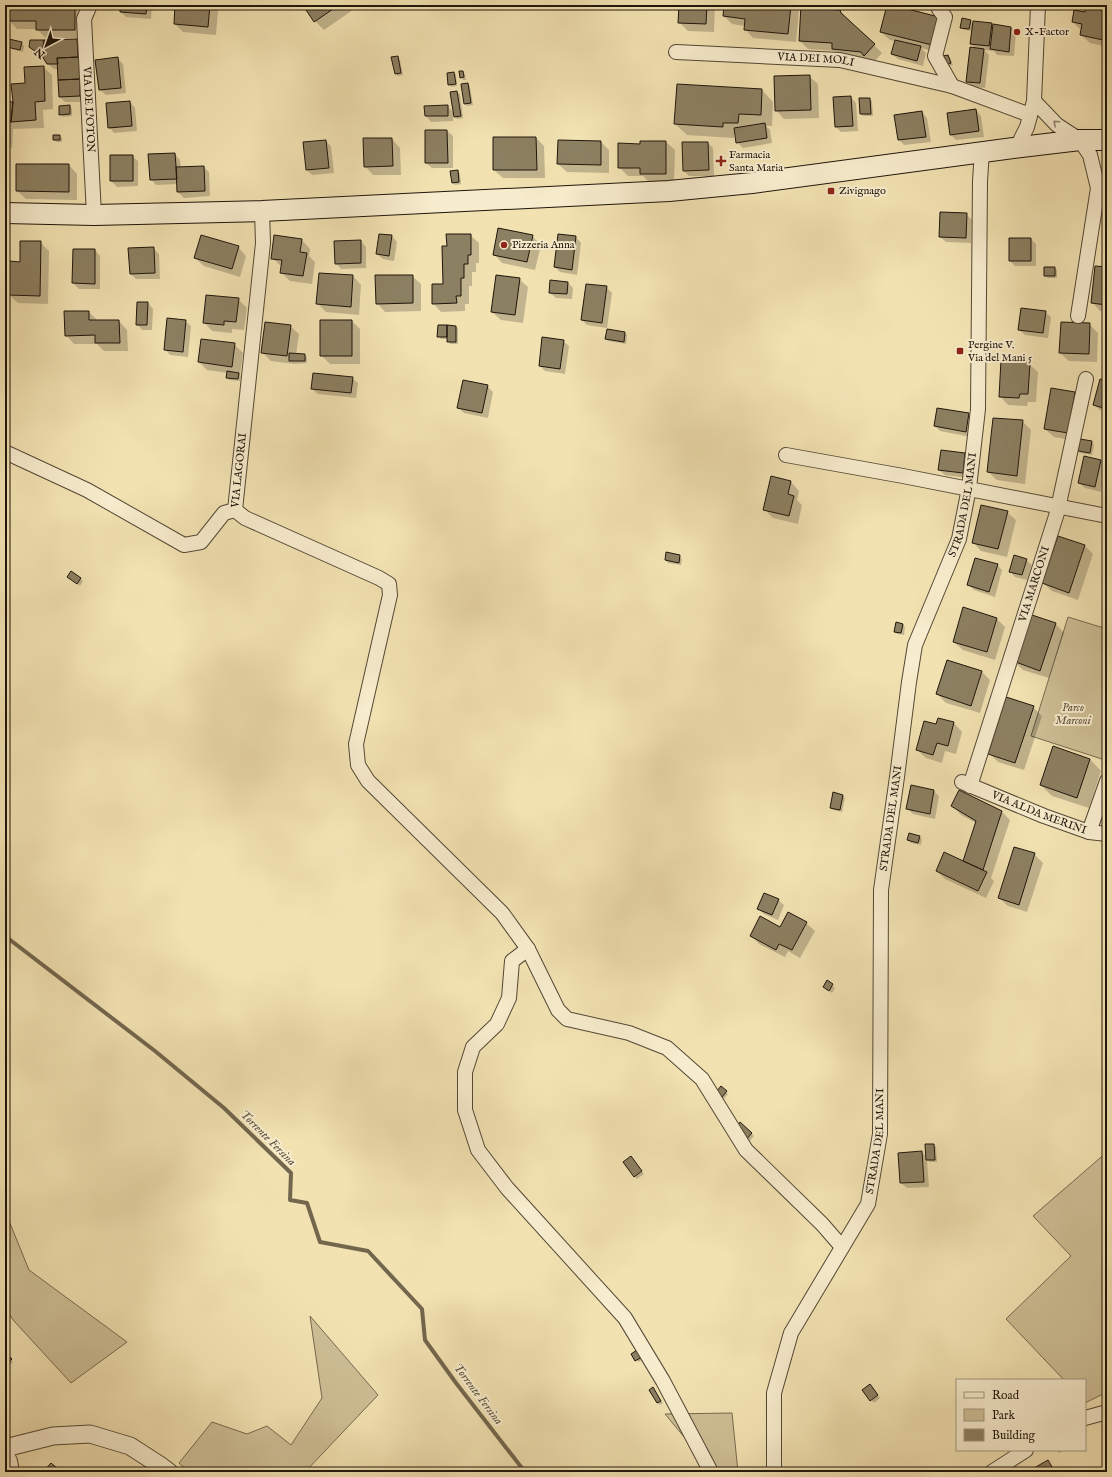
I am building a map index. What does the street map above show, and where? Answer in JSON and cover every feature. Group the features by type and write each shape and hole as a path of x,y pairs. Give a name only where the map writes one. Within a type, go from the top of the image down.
{"main road":[{"path":"5,213 94,215 262,211 669,191 752,183 1080,140 1107,140"}],"street":[{"name":"VIA DE L'OTON","path":"90,5 84,19 94,215"},
{"path":"940,5 939,9 945,17 935,56 952,86"},
{"path":"1021,147 1021,139 1027,127 1034,101 1038,5"},
{"name":"VIA DEI MOLI","path":"676,52 840,60 952,86 1030,115"},
{"path":"1034,101 1056,125 1080,140 1090,155 1098,188 1078,316"},
{"name":"STRADA DEL MANI","path":"774,1472 774,1393 791,1333 868,1204 880,1134 881,890 915,645 958,539 969,488 978,409 980,181 982,152"},
{"name":"VIA LAGORAI","path":"5,452 87,490 184,545 201,542 224,513 235,510 263,243 262,211"},
{"name":"VIA MARCONI","path":"966,784 1058,506 1086,379"},
{"path":"786,455 969,488 1107,516"},
{"path":"235,510 245,518 379,578 388,584 390,595 356,744 358,765 368,781 502,913 528,950 558,1010 567,1019 628,1033 667,1048 702,1079 746,1150 822,1224 842,1247"},
{"name":"VIA ALDA MERINI","path":"966,784 1044,816 1089,832 1107,781"},
{"path":"1089,832 1107,834"},
{"path":"528,950 512,961 509,998 497,1024 472,1047 465,1072 465,1110 478,1150 506,1188 625,1318 663,1381 711,1472"},
{"path":"1086,1418 1107,1412"},
{"path":"5,1448 53,1436 90,1434 130,1446 169,1472"},
{"path":"5,1451 10,1461 12,1472"},
{"path":"992,1472 1024,1451"}],"green space":[{"name":"Parco Marconi","path":"1068,617 1107,629 1107,752 1105,760 1031,736"},
{"path":"1107,1152 1107,1392 1086,1402 1086,1379 1063,1379 1006,1319 1071,1256 1033,1216"},
{"path":"5,1211 29,1270 127,1342 71,1383 14,1321 5,1308"},
{"path":"310,1316 378,1395 305,1472 189,1472 179,1463 212,1422 247,1434 267,1426 291,1445 322,1398"},
{"path":"732,1413 738,1472 703,1472 690,1444 665,1414"}],"building":[{"path":"5,5 47,5 47,8 75,7 75,30 36,30 36,21 7,21 7,11 5,11"},
{"path":"120,5 147,5 146,14 120,12"},
{"path":"175,5 210,5 208,27 174,24"},
{"path":"308,5 339,5 314,22 304,7"},
{"path":"679,5 707,5 706,24 678,23"},
{"path":"724,5 791,5 788,34 744,30 745,19 723,16"},
{"path":"801,5 822,6 822,9 840,10 841,13 875,44 864,56 861,52 832,49 832,43 799,41"},
{"path":"887,5 939,17 932,45 880,32"},
{"path":"1086,5 1107,10 1103,40 1080,35 1082,24 1072,22 1074,10 1085,12"},
{"path":"962,18 971,20 969,29 960,28"},
{"path":"973,21 992,23 989,46 970,44"},
{"path":"993,24 1011,27 1009,52 990,49"},
{"path":"9,39 22,42 20,50 7,47"},
{"path":"77,39 78,57 57,58 58,64 47,64 42,56 44,40"},
{"path":"30,40 44,40 42,56 29,47"},
{"path":"895,40 921,46 917,61 891,54"},
{"path":"970,47 984,49 980,83 966,82"},
{"path":"948,55 951,63 946,65 943,56"},
{"path":"398,56 401,73 395,74 391,57"},
{"path":"81,57 82,79 58,80 57,58"},
{"path":"118,57 121,88 99,90 95,60"},
{"path":"44,66 45,101 35,102 36,120 11,122 13,102 11,84 25,83 24,67"},
{"path":"459,71 463,71 464,77 460,78"},
{"path":"454,72 456,84 448,85 447,73"},
{"path":"810,75 811,110 775,111 774,76"},
{"path":"80,79 80,96 59,97 58,80"},
{"path":"468,83 471,103 464,104 461,84"},
{"path":"677,84 762,89 761,115 739,114 738,123 723,123 723,127 674,124"},
{"path":"457,91 461,116 454,117 450,92"},
{"path":"851,96 853,126 835,127 833,97"},
{"path":"859,98 870,98 871,114 860,114"},
{"path":"5,101 13,102 11,122 5,121"},
{"path":"130,101 132,126 108,128 106,103"},
{"path":"70,105 70,114 59,115 59,106"},
{"path":"448,105 448,116 425,116 424,106"},
{"path":"976,109 979,131 950,135 947,113"},
{"path":"922,111 926,137 898,140 894,115"},
{"path":"765,123 767,138 736,143 734,128"},
{"path":"425,130 447,130 448,163 425,163"},
{"path":"53,135 60,135 60,140 53,140"},
{"path":"493,137 536,137 537,170 493,170"},
{"path":"363,138 392,138 393,166 364,167"},
{"path":"326,140 329,168 306,170 303,142"},
{"path":"558,140 601,141 601,165 557,164"},
{"path":"640,141 666,141 666,174 640,174 640,168 618,168 618,143 640,144"},
{"path":"682,142 708,142 709,170 683,171"},
{"path":"175,153 177,179 150,180 148,154"},
{"path":"110,155 133,155 133,181 110,181"},
{"path":"16,164 69,164 69,192 16,191"},
{"path":"204,166 205,191 177,192 176,167"},
{"path":"458,170 459,182 452,183 450,171"},
{"path":"940,212 967,213 966,238 939,237"},
{"path":"498,228 533,235 527,262 493,255"},
{"path":"379,234 392,235 389,256 376,254"},
{"path":"446,234 471,234 471,255 468,255 468,264 464,264 464,278 461,278 461,296 456,296 457,303 432,304 432,284 443,284 442,246 447,246"},
{"path":"558,234 576,236 572,270 554,267"},
{"path":"201,235 239,246 232,269 194,258"},
{"path":"274,235 302,239 300,252 307,253 303,276 280,273 282,260 271,259"},
{"path":"1009,238 1031,238 1031,261 1009,261"},
{"path":"361,240 361,263 335,264 334,241"},
{"path":"20,241 41,241 40,296 8,295 9,261 20,262"},
{"path":"154,247 155,273 130,274 128,248"},
{"path":"73,249 95,249 95,284 72,283"},
{"path":"1095,266 1107,267 1107,305 1091,303"},
{"path":"1044,267 1055,267 1055,276 1044,276"},
{"path":"319,273 353,275 351,307 316,304"},
{"path":"375,275 413,275 413,303 376,304"},
{"path":"496,275 520,278 515,315 491,312"},
{"path":"550,280 568,282 567,294 549,293"},
{"path":"586,284 607,286 602,323 581,320"},
{"path":"206,295 239,298 236,322 224,321 224,325 203,323"},
{"path":"137,302 148,302 147,325 136,325"},
{"path":"1021,308 1046,311 1043,333 1018,330"},
{"path":"64,311 89,311 89,320 119,320 120,343 95,343 95,335 65,336"},
{"path":"167,318 186,320 183,352 164,350"},
{"path":"320,320 352,320 352,356 320,356"},
{"path":"265,322 291,325 287,356 261,353"},
{"path":"1061,322 1090,323 1089,354 1059,353"},
{"path":"438,325 447,325 447,337 437,337"},
{"path":"447,325 456,326 456,342 447,342"},
{"path":"607,329 625,332 624,342 605,339"},
{"path":"542,337 564,340 560,369 539,366"},
{"path":"201,339 235,343 232,367 198,362"},
{"path":"289,353 305,354 305,361 289,361"},
{"path":"1001,360 1030,363 1028,394 1020,394 1019,398 999,397"},
{"path":"227,371 239,373 238,379 226,378"},
{"path":"313,373 353,377 351,393 311,389"},
{"path":"1100,379 1107,381 1107,409 1093,405"},
{"path":"463,380 488,385 482,413 457,408"},
{"path":"1051,388 1075,392 1068,433 1044,429"},
{"path":"937,408 969,413 966,432 934,426"},
{"path":"993,418 1023,420 1017,476 987,472"},
{"path":"1080,439 1092,441 1090,453 1078,451"},
{"path":"941,450 965,453 963,473 938,470"},
{"path":"1084,456 1101,460 1095,487 1078,483"},
{"path":"771,476 791,481 788,494 794,496 789,516 763,510"},
{"path":"981,505 1008,511 998,549 972,543"},
{"path":"1058,536 1085,545 1069,593 1042,583"},
{"path":"666,552 680,555 679,563 665,560"},
{"path":"1014,555 1027,559 1022,575 1009,572"},
{"path":"975,558 998,564 989,592 967,585"},
{"path":"71,571 81,578 77,584 67,577"},
{"path":"963,607 997,618 987,652 953,642"},
{"path":"1029,614 1056,623 1040,671 1013,661"},
{"path":"896,622 903,624 901,633 894,632"},
{"path":"947,660 982,671 971,706 936,694"},
{"path":"1006,697 1034,706 1015,763 988,754"},
{"path":"938,718 954,722 948,746 937,743 933,755 916,750 924,721 936,724"},
{"path":"1053,746 1090,759 1077,798 1040,785"},
{"path":"911,785 934,790 930,814 906,809"},
{"path":"959,790 1002,811 983,870 963,861 976,821 951,806"},
{"path":"833,792 843,795 840,810 830,808"},
{"path":"909,833 920,836 918,843 907,840"},
{"path":"1014,847 1035,853 1019,905 998,898"},
{"path":"944,852 987,872 978,891 936,871"},
{"path":"764,893 779,899 772,915 757,909"},
{"path":"788,912 807,922 792,950 779,944 776,950 750,936 760,916 780,927"},
{"path":"827,980 833,984 829,991 823,987"},
{"path":"721,1086 727,1091 722,1097 716,1092"},
{"path":"740,1122 752,1133 744,1142 736,1127"},
{"path":"925,1144 934,1144 935,1160 926,1160"},
{"path":"922,1151 924,1182 900,1183 898,1153"},
{"path":"631,1156 642,1171 634,1177 623,1162"},
{"path":"637,1350 642,1357 635,1361 631,1354"},
{"path":"8,1355 12,1359 7,1364 5,1362 5,1358"},
{"path":"870,1384 878,1395 870,1401 862,1390"},
{"path":"653,1387 661,1401 657,1403 649,1390"},
{"path":"1048,1460 1055,1472 1027,1472"},
{"path":"51,1463 62,1472 43,1472"}],"waterway":[{"name":"Torrente Fersina","path":"5,936 155,1051 224,1108 291,1173 290,1200 307,1203 320,1242 368,1251 422,1309 425,1340 456,1383 525,1472"}],"place":[{"name":"X-Factor","path":"1017,32"},
{"name":"Farmacia Santa Maria","path":"721,161"},
{"name":"Zivignago","path":"831,191"},
{"name":"Pizzeria Anna","path":"504,245"},
{"name":"Pergine V. Via del Mani 5","path":"960,351"}]}
